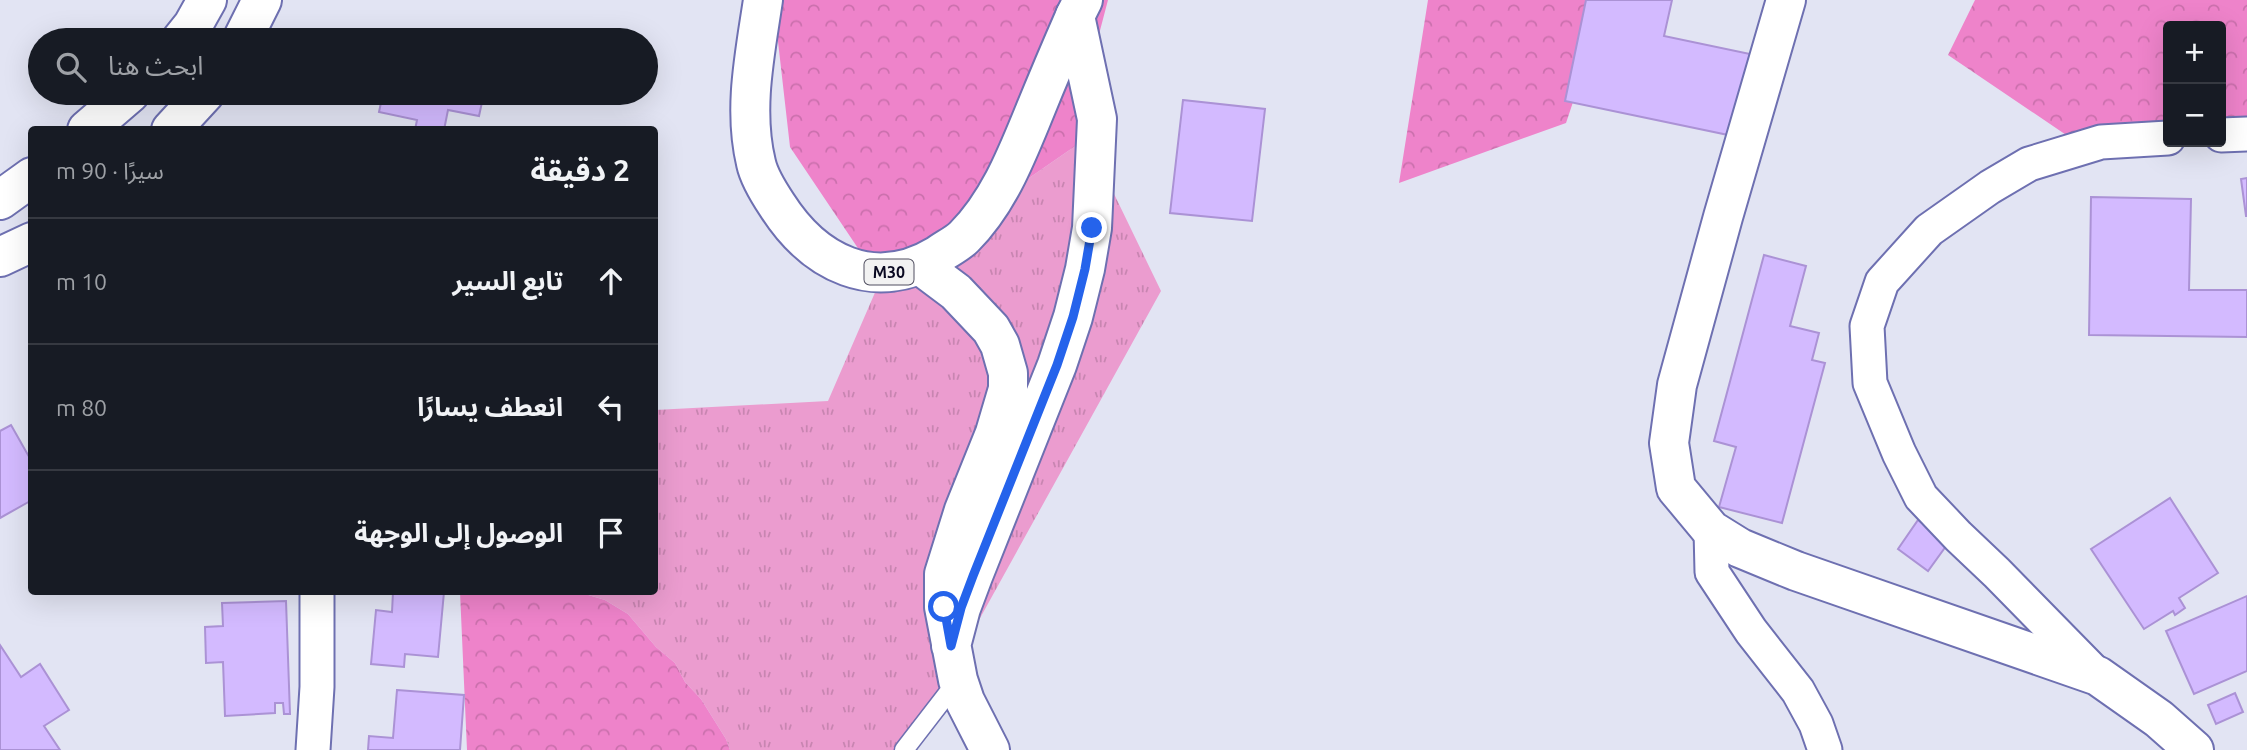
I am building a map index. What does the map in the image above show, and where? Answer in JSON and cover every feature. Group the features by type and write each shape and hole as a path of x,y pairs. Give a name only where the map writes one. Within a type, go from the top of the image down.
{"main road":[{"path":"191,28 207,0"},
{"path":"249,28 262,0"},
{"name":"M30","path":"763,0 753,69 749,125 756,166 790,225 814,249 834,262 871,273 920,265 962,239 990,204 1020,147 1079,8"},
{"path":"1786,0 1677,384 1669,443 1676,488 1711,530 1740,548 1797,571 2098,676 2159,719 2194,750"},
{"path":"955,663 961,608 1057,365 1085,269 1092,228 1097,119 1079,8"},
{"path":"93,126 116,105"},
{"path":"175,126 194,105"},
{"path":"0,200 28,180"},
{"path":"0,257 28,244"},
{"path":"920,265 956,292 991,329 1000,345 1008,373 1008,388 995,433 964,510 944,574 944,607 955,663 970,712 990,750"}],"street":[{"path":"2226,135 2247,134"},
{"path":"2098,676 1921,497 1899,453 1870,383 1867,326 1882,282 1929,230 1990,187 2029,164 2101,142 2163,138"},
{"path":"1711,530 1712,572 1751,631 1798,691 1816,724 1825,750"},
{"path":"313,750 317,687 317,595"}],"lane":[{"path":"904,750 955,663"}],"green space":[{"path":"779,0 1108,0 1087,80 1087,138 880,281 790,147 776,24"},
{"path":"1428,0 1607,0 1566,123 1399,183"},
{"path":"1975,0 2247,0 2247,142 2226,142 2226,21 2163,21 2163,142 2078,143 1948,55"},
{"path":"1087,138 1161,291 938,694 898,750 730,750 701,699 685,682 675,663 656,647 628,614 605,600 588,595 658,595 658,410 828,401 880,281"},
{"path":"460,595 588,595 605,600 628,614 656,647 675,663 685,682 701,699 730,750 467,750"}],"building":[{"path":"1586,0 1672,0 1664,36 1750,54 1733,136 1565,101"},
{"path":"1183,100 1265,109 1252,221 1170,213"},
{"path":"380,105 481,105 479,116 448,110 445,126 416,126 417,120 379,112"},
{"path":"2247,178 2247,216 2246,216 2241,179"},
{"path":"2091,197 2191,199 2189,290 2247,290 2247,337 2089,335"},
{"path":"1764,255 1806,266 1790,326 1819,333 1812,360 1825,363 1782,523 1719,507 1736,447 1714,441"},
{"path":"11,425 28,455 28,502 0,518 0,431"},
{"path":"2170,498 2218,573 2179,598 2185,608 2175,615 2173,611 2144,629 2091,549"},
{"path":"1918,520 1949,542 1928,571 1898,549"},
{"path":"393,595 444,595 438,657 405,654 404,667 371,664 376,610 392,612"},
{"path":"2247,596 2247,671 2194,694 2166,631"},
{"path":"286,601 290,714 284,714 283,703 275,703 275,713 225,716 223,662 206,663 205,627 223,626 222,603"},
{"path":"0,645 21,677 40,664 69,710 44,726 60,750 0,750"},
{"path":"397,690 464,695 460,750 368,750 369,736 393,738"},
{"path":"2235,693 2243,712 2216,724 2208,705"}],"route":[{"path":"944,607 951,646 973,576 1057,365 1073,317 1092,228"}]}
